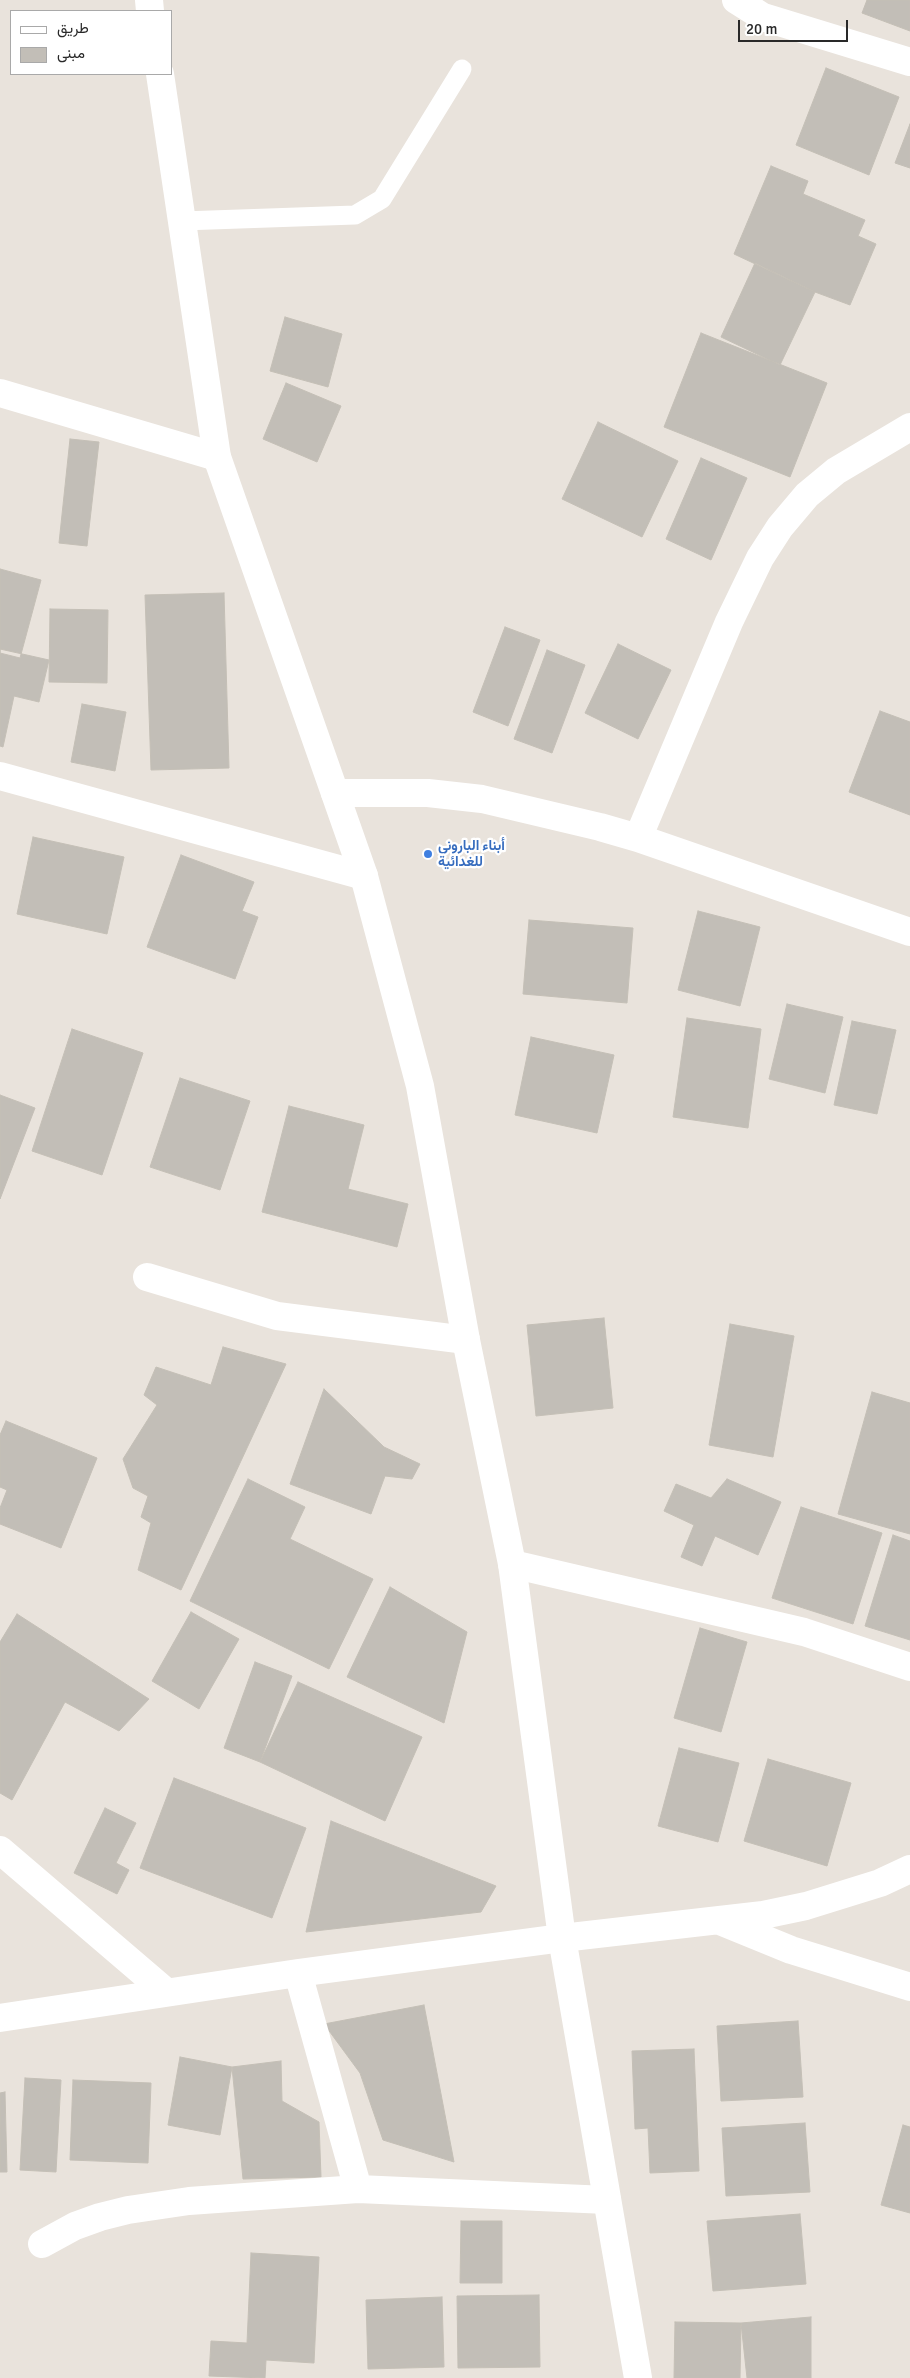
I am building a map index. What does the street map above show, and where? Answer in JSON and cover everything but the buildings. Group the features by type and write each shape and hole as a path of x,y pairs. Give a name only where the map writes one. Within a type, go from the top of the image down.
{"street":[{"path":"736,0 763,17 910,62"},
{"path":"160,75 217,458 364,876 420,1086 466,1340 512,1564 562,1938 638,2378"},
{"path":"0,393 217,458"},
{"path":"638,838 729,622 760,558 780,526 807,495 836,471 910,427"},
{"path":"0,776 364,876"},
{"path":"335,793 428,793 482,799 638,838 910,932"},
{"path":"147,1277 277,1316 466,1340"},
{"path":"512,1564 804,1632 910,1667"},
{"path":"0,1850 166,1992"},
{"path":"0,2018 298,1973 562,1938 719,1921 806,1906 880,1882 910,1869"},
{"path":"719,1921 791,1950 910,1987"},
{"path":"298,1973 358,2189"},
{"path":"42,2244 75,2226 128,2210 189,2201 358,2189 607,2200"}],"lane":[{"path":"182,221 355,215 382,199 462,69"}],"place":[{"name":"أبناء البارونى للغدائية","path":"428,854"}]}
